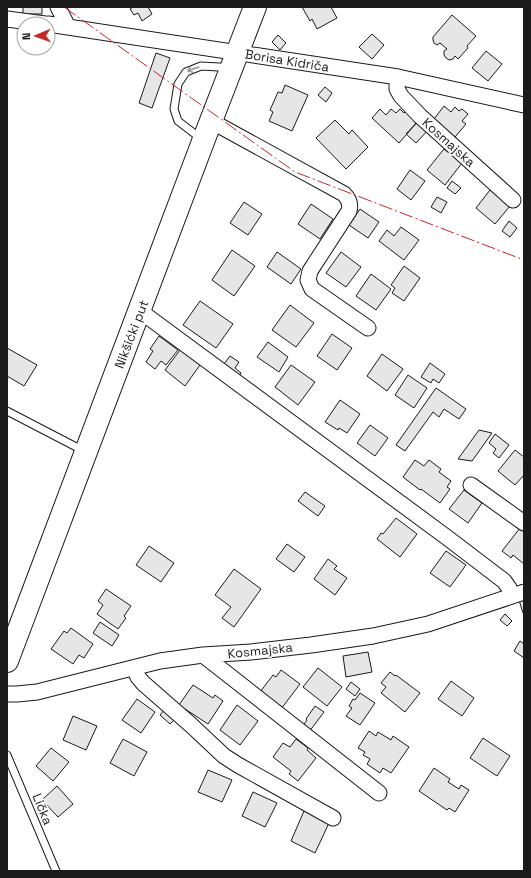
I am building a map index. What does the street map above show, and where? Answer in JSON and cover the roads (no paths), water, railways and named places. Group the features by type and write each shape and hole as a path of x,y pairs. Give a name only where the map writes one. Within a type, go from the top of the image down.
{"main road":[{"name":"Nikšićki put","path":"7,661 207,130 255,7"}],"street":[{"path":"58,7 68,27"},
{"name":"Borisa Kidriča","path":"56,25 234,61 398,77 524,105"},
{"name":"Kosmajska","path":"398,77 397,90 401,96 420,116 513,200"},
{"path":"207,130 337,190 347,197 350,206 349,211 310,271 308,280 312,289 368,328"},
{"name":"Kosmajska","path":"140,310 449,539 504,581 509,588 518,594"},
{"path":"471,485 524,523"},
{"name":"Kosmajska","path":"7,694 37,692 160,661 203,655 251,652 311,645 373,636 428,624 518,594"},
{"path":"203,655 379,792"},
{"path":"134,668 143,684 191,725 224,756 333,818"}],"lane":[{"path":"207,130 195,134 178,122 174,109 178,84 186,72 201,66 219,67 234,61"},
{"path":"7,412 86,452"},
{"name":"Lička","path":"7,755 56,871"}]}
